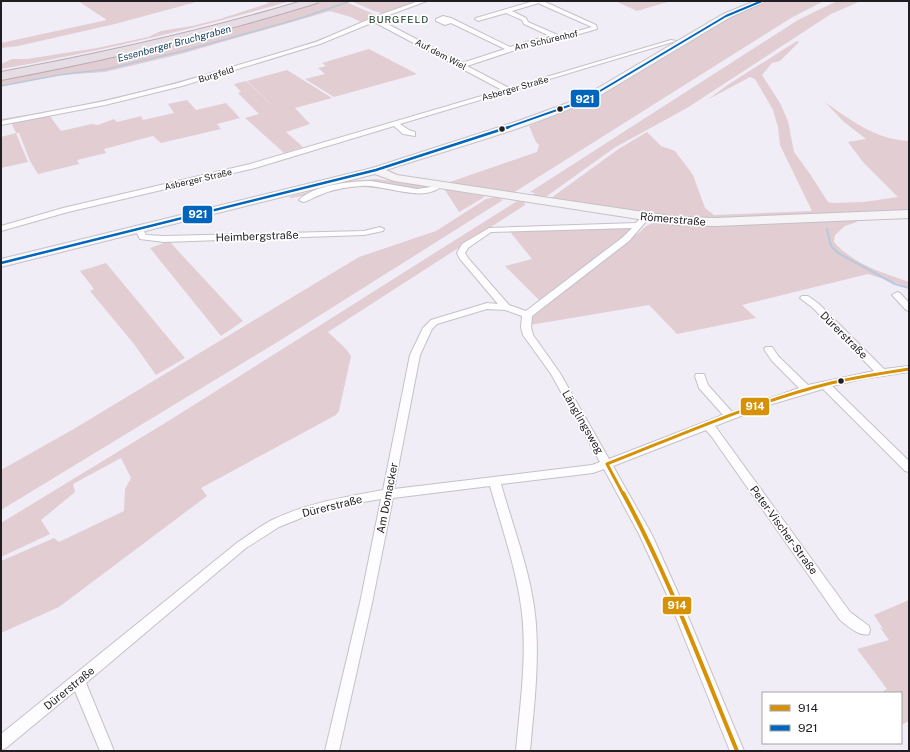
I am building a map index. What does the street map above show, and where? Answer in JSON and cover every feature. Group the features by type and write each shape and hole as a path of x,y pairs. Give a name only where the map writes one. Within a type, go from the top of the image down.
{"highway":[{"path":"1,72 151,41 299,1"},
{"path":"1,76 158,43 238,23 312,1"}],"street":[{"name":"Burgfeld","path":"1,123 105,103 180,86 318,43 424,1"},
{"path":"478,19 540,1"},
{"name":"Am Schürenhof","path":"463,65 536,41 552,40 595,28 594,26 540,1"},
{"path":"1,263 376,170 522,124 568,107 610,87 726,16 762,1"},
{"path":"507,11 524,19 526,23 560,38"},
{"name":"Auf dem Wiel","path":"374,20 463,65 508,90"},
{"path":"450,21 509,49"},
{"name":"Asberger Straße","path":"1,229 66,210 252,166 672,41"},
{"path":"637,52 657,58"},
{"path":"394,123 406,132 412,134"},
{"name":"Römerstraße","path":"376,170 394,178 440,184 643,221 697,222 909,214"},
{"path":"303,200 311,195 355,184 377,184 422,192 434,189 440,184"},
{"path":"643,221 626,239 527,315 506,307 464,259 461,253 465,246 489,230 643,221"},
{"name":"Heimbergstraße","path":"138,228 143,237 164,239 364,233 380,229"},
{"path":"897,295 909,308"},
{"name":"Dürerstraße","path":"805,298 816,306 882,373"},
{"name":"Am Domacker","path":"332,751 366,603 415,355 428,328 434,322 486,306 506,307"},
{"name":"Länglingsweg","path":"527,315 526,327 528,335 555,373 646,535 667,581 737,751"},
{"path":"769,349 775,359 806,389"},
{"name":"Dürerstraße","path":"1,743 242,545 275,524 316,508 339,502 387,494 593,469 730,416 806,389 824,384 909,369"},
{"path":"700,376 703,386 730,416"},
{"path":"824,384 909,468"},
{"name":"Peter-Vischer-Straße","path":"707,425 716,434 845,616 864,630"},
{"path":"494,481 524,589 530,631 530,664 523,751"},
{"path":"78,681 107,751"}],"shaded area":[{"path":"78,1 200,1 115,24 18,46 1,48 1,43 107,20"},
{"path":"265,1 290,1 146,39 1,69 1,64 12,59 27,59 97,48 148,37 161,31 192,26 220,19 269,3"},
{"path":"320,1 344,1 378,16 363,23 351,17 330,11 181,54 105,72 59,75 1,86 1,79 277,14"},
{"path":"351,1 421,1 382,13"},
{"path":"615,1 671,1 637,11"},
{"path":"767,1 824,1 791,18 513,193 447,183 537,152 539,145 536,142 529,126 598,96 728,16"},
{"path":"837,1 861,1 831,14 687,108 614,148 547,196 540,198 530,197 535,193 530,192 798,20"},
{"path":"359,24 325,40 144,94 1,121 1,119 85,104 168,84 293,48"},
{"path":"797,41 799,42 780,61 772,63 762,75 780,103 788,121 794,152 828,202 864,202 898,197 863,162 848,142 866,139 844,122 825,102 864,128 886,137 909,141 909,212 701,221 551,198 620,148 647,132 661,146 675,151 693,175 705,208 714,215 812,211 780,145 778,127 773,110 755,79 750,77 707,100 729,84"},
{"path":"369,49 417,74 334,97 305,79 325,74 318,68 326,66 322,63"},
{"path":"287,70 332,98 295,108 310,124 286,132 303,147 284,153 245,118 259,114 238,93 241,92 234,84 246,81 280,112 247,81"},
{"path":"187,100 196,110 226,103 240,118 217,124 221,129 161,143 153,136 104,149 106,153 77,160 79,164 38,174 30,161 19,133 16,133 11,122 49,115 61,131 92,124 98,125 114,119 117,122 141,116 143,120 174,113 168,104"},
{"path":"16,133 28,162 1,168 1,137"},
{"path":"376,179 425,185 429,188 428,190 412,189 369,182 291,198 289,197 351,181"},
{"path":"445,190 449,190 484,196 459,212"},
{"path":"496,197 503,200 279,341 1,510 1,470 72,430 359,257 436,231 486,199"},
{"path":"517,201 524,202 525,205 328,332 346,349 351,356 339,411 336,415 201,488 207,496 59,607 1,633 1,561 54,538 59,542 124,511 125,489 131,478 121,458 73,484 75,492 41,520 50,534 1,557 1,523 170,420"},
{"path":"856,219 857,222 845,226 835,235 834,242 842,250 859,262 909,282 909,287 868,274 742,305 756,318 677,334 649,305 530,325 531,319 543,306 650,224 660,222 682,225"},
{"path":"633,228 626,235 539,300 505,266 532,259 511,233 514,230"},
{"path":"169,241 243,321 221,336 150,248"},
{"path":"106,263 185,358 156,375 134,344 90,291 94,289 80,271"},
{"path":"909,600 909,721 902,724 902,692 882,692 887,689 857,649 889,640 879,626 884,630 874,615"}],"waterway":[{"name":"Essenberger Bruchgraben","path":"1,86 59,75 107,69 183,51 298,19 348,2"},
{"path":"827,229 831,246 838,253 895,284 909,288"}],"transit line":[{"name":"921","path":"1,263 376,170 522,123 574,104 595,94 726,16 762,1"},
{"name":"914","path":"607,464 746,409 802,391 860,377 909,369"},
{"name":"914","path":"607,464 646,535 667,581 737,751"}],"district":[{"name":"BURGFELD","path":"399,19"}]}
